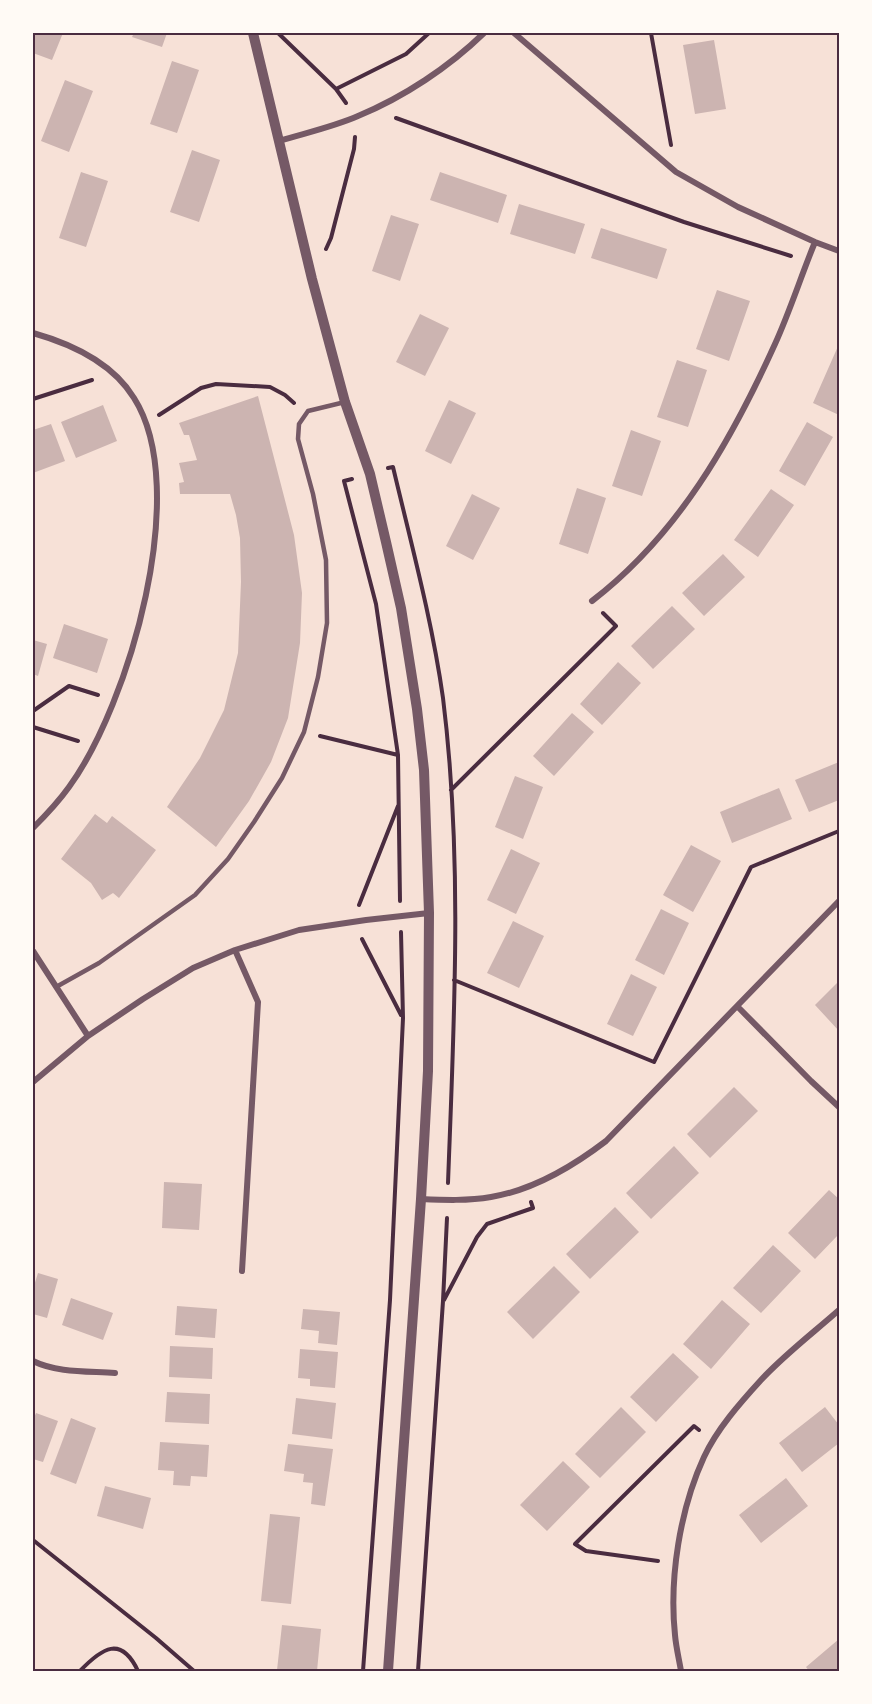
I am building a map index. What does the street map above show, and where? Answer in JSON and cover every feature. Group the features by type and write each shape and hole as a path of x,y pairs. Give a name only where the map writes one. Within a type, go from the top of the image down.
{"street":[{"path":"253,33 312,279 345,402 370,474 401,608 424,770 429,913 428,1071 388,1671"},
{"path":"278,141 357,117 394,99 438,71 469,48 484,33"},
{"path":"514,33 676,172 738,207 839,251"},
{"path":"592,601 619,581 664,533 705,477 742,412 776,342 815,242"},
{"path":"33,333 59,340 88,354 114,374 134,397 147,423 157,467 158,518 152,571 114,700 93,746 70,786 33,828"},
{"path":"421,1199 489,1198 524,1188 578,1162 606,1141 839,901"},
{"path":"33,1082 88,1036 193,968 235,950 298,930 429,913"},
{"path":"235,950 258,1002 242,1271"},
{"path":"33,951 88,1036"},
{"path":"738,1006 839,1107"},
{"path":"681,1671 675,1635 677,1563 688,1497 705,1455 730,1416 762,1378 839,1310"},
{"path":"33,1361 68,1370 115,1373"}],"lane":[{"path":"56,987 99,963 195,895 228,859 282,778 304,732 318,677 327,623 326,560 313,494 297,439 299,424 308,411 345,402"}],"path":[{"path":"278,33 336,89 357,117 354,149 331,238 312,279"},
{"path":"336,89 406,54 429,33"},
{"path":"651,33 676,172"},
{"path":"372,109 684,222 807,261"},
{"path":"33,399 114,374"},
{"path":"147,423 201,388 216,384 270,387 285,395 295,405 299,424"},
{"path":"363,1671 391,1289 403,1018 398,755 376,604 344,481 370,474"},
{"path":"451,790 616,626 592,601"},
{"path":"33,711 69,686 114,700"},
{"path":"33,727 93,746"},
{"path":"304,732 398,755"},
{"path":"454,980 654,1062 751,867 839,831"},
{"path":"443,1301 452,1288 477,1237 488,1224 533,1208 524,1188"},
{"path":"677,1563 586,1551 575,1544 694,1426 713,1442"},
{"path":"33,1540 194,1671"},
{"path":"80,1671 96,1654 107,1649 120,1650 132,1658 138,1671"}],"building":[{"path":"33,33 63,33 52,60 33,53"},
{"path":"134,33 167,33 162,47 132,37"},
{"path":"714,40 726,109 695,114 683,45"},
{"path":"172,61 199,70 177,133 150,124"},
{"path":"65,80 93,91 69,152 41,141"},
{"path":"192,150 220,160 199,222 170,212"},
{"path":"81,172 108,181 86,247 59,238"},
{"path":"440,172 507,195 498,223 430,200"},
{"path":"519,204 585,224 575,254 510,234"},
{"path":"391,215 419,224 400,281 372,271"},
{"path":"601,228 667,249 657,279 591,258"},
{"path":"717,290 750,301 729,361 696,349"},
{"path":"420,314 449,328 425,376 396,362"},
{"path":"839,344 839,415 813,403"},
{"path":"677,360 707,370 688,427 657,417"},
{"path":"258,396 294,535 302,593 300,643 288,718 271,762 249,801 216,847 167,807 200,758 224,710 238,653 240,538 230,494 180,494 179,483 184,482 179,463 197,460 189,435 184,435 179,423"},
{"path":"449,400 476,413 451,464 425,451"},
{"path":"103,405 117,441 76,458 61,422"},
{"path":"807,422 833,437 805,486 779,471"},
{"path":"51,424 65,461 33,473 33,430"},
{"path":"631,430 661,441 642,496 612,486"},
{"path":"577,488 606,498 588,554 559,544"},
{"path":"771,489 794,505 758,557 734,540"},
{"path":"472,494 500,508 473,560 446,546"},
{"path":"723,554 745,577 704,616 682,593"},
{"path":"672,606 695,629 653,669 631,646"},
{"path":"64,624 108,639 97,673 53,658"},
{"path":"33,640 47,644 38,676 33,674"},
{"path":"618,662 641,683 602,725 580,704"},
{"path":"572,713 594,732 554,776 533,756"},
{"path":"839,762 839,800 809,812 795,780"},
{"path":"515,776 543,787 523,839 495,827"},
{"path":"779,788 792,819 732,843 720,812"},
{"path":"95,814 107,823 112,816 156,850 119,898 113,893 102,900 91,883 61,859"},
{"path":"691,845 721,861 693,912 663,895"},
{"path":"511,849 540,863 516,914 487,900"},
{"path":"661,909 689,923 664,975 635,960"},
{"path":"513,921 544,936 519,988 487,973"},
{"path":"631,974 657,987 633,1036 607,1024"},
{"path":"839,981 839,1031 815,1005"},
{"path":"734,1087 758,1111 710,1158 687,1134"},
{"path":"674,1146 699,1173 651,1219 626,1193"},
{"path":"164,1182 202,1184 199,1230 162,1228"},
{"path":"829,1190 839,1199 839,1234 815,1259 788,1233"},
{"path":"615,1207 639,1232 590,1279 566,1254"},
{"path":"773,1245 801,1271 761,1313 733,1288"},
{"path":"554,1266 580,1292 533,1339 507,1312"},
{"path":"38,1273 58,1279 47,1318 33,1314 33,1289"},
{"path":"71,1298 113,1313 103,1340 62,1325"},
{"path":"722,1300 750,1324 711,1369 683,1344"},
{"path":"177,1306 217,1309 215,1338 175,1335"},
{"path":"303,1309 340,1312 337,1345 318,1343 319,1331 301,1329"},
{"path":"170,1346 213,1348 212,1379 169,1377"},
{"path":"300,1349 338,1352 335,1388 310,1386 310,1379 298,1378"},
{"path":"673,1353 699,1377 656,1422 630,1397"},
{"path":"167,1392 210,1394 209,1424 165,1422"},
{"path":"296,1398 336,1403 332,1439 292,1434"},
{"path":"621,1407 646,1432 600,1478 575,1454"},
{"path":"825,1407 839,1425 839,1443 802,1472 779,1443"},
{"path":"36,1413 58,1421 43,1462 33,1459 33,1420"},
{"path":"71,1418 96,1428 76,1484 50,1474"},
{"path":"160,1442 209,1445 207,1477 191,1476 190,1486 173,1485 174,1471 158,1470"},
{"path":"288,1444 333,1449 325,1506 311,1504 313,1483 303,1482 304,1474 284,1471"},
{"path":"563,1461 590,1487 547,1531 520,1505"},
{"path":"786,1478 808,1506 761,1543 739,1515"},
{"path":"105,1486 151,1498 143,1529 97,1516"},
{"path":"270,1514 300,1517 291,1604 261,1601"},
{"path":"282,1625 321,1629 317,1671 277,1670"},
{"path":"839,1639 839,1671 809,1671 806,1667"}]}
